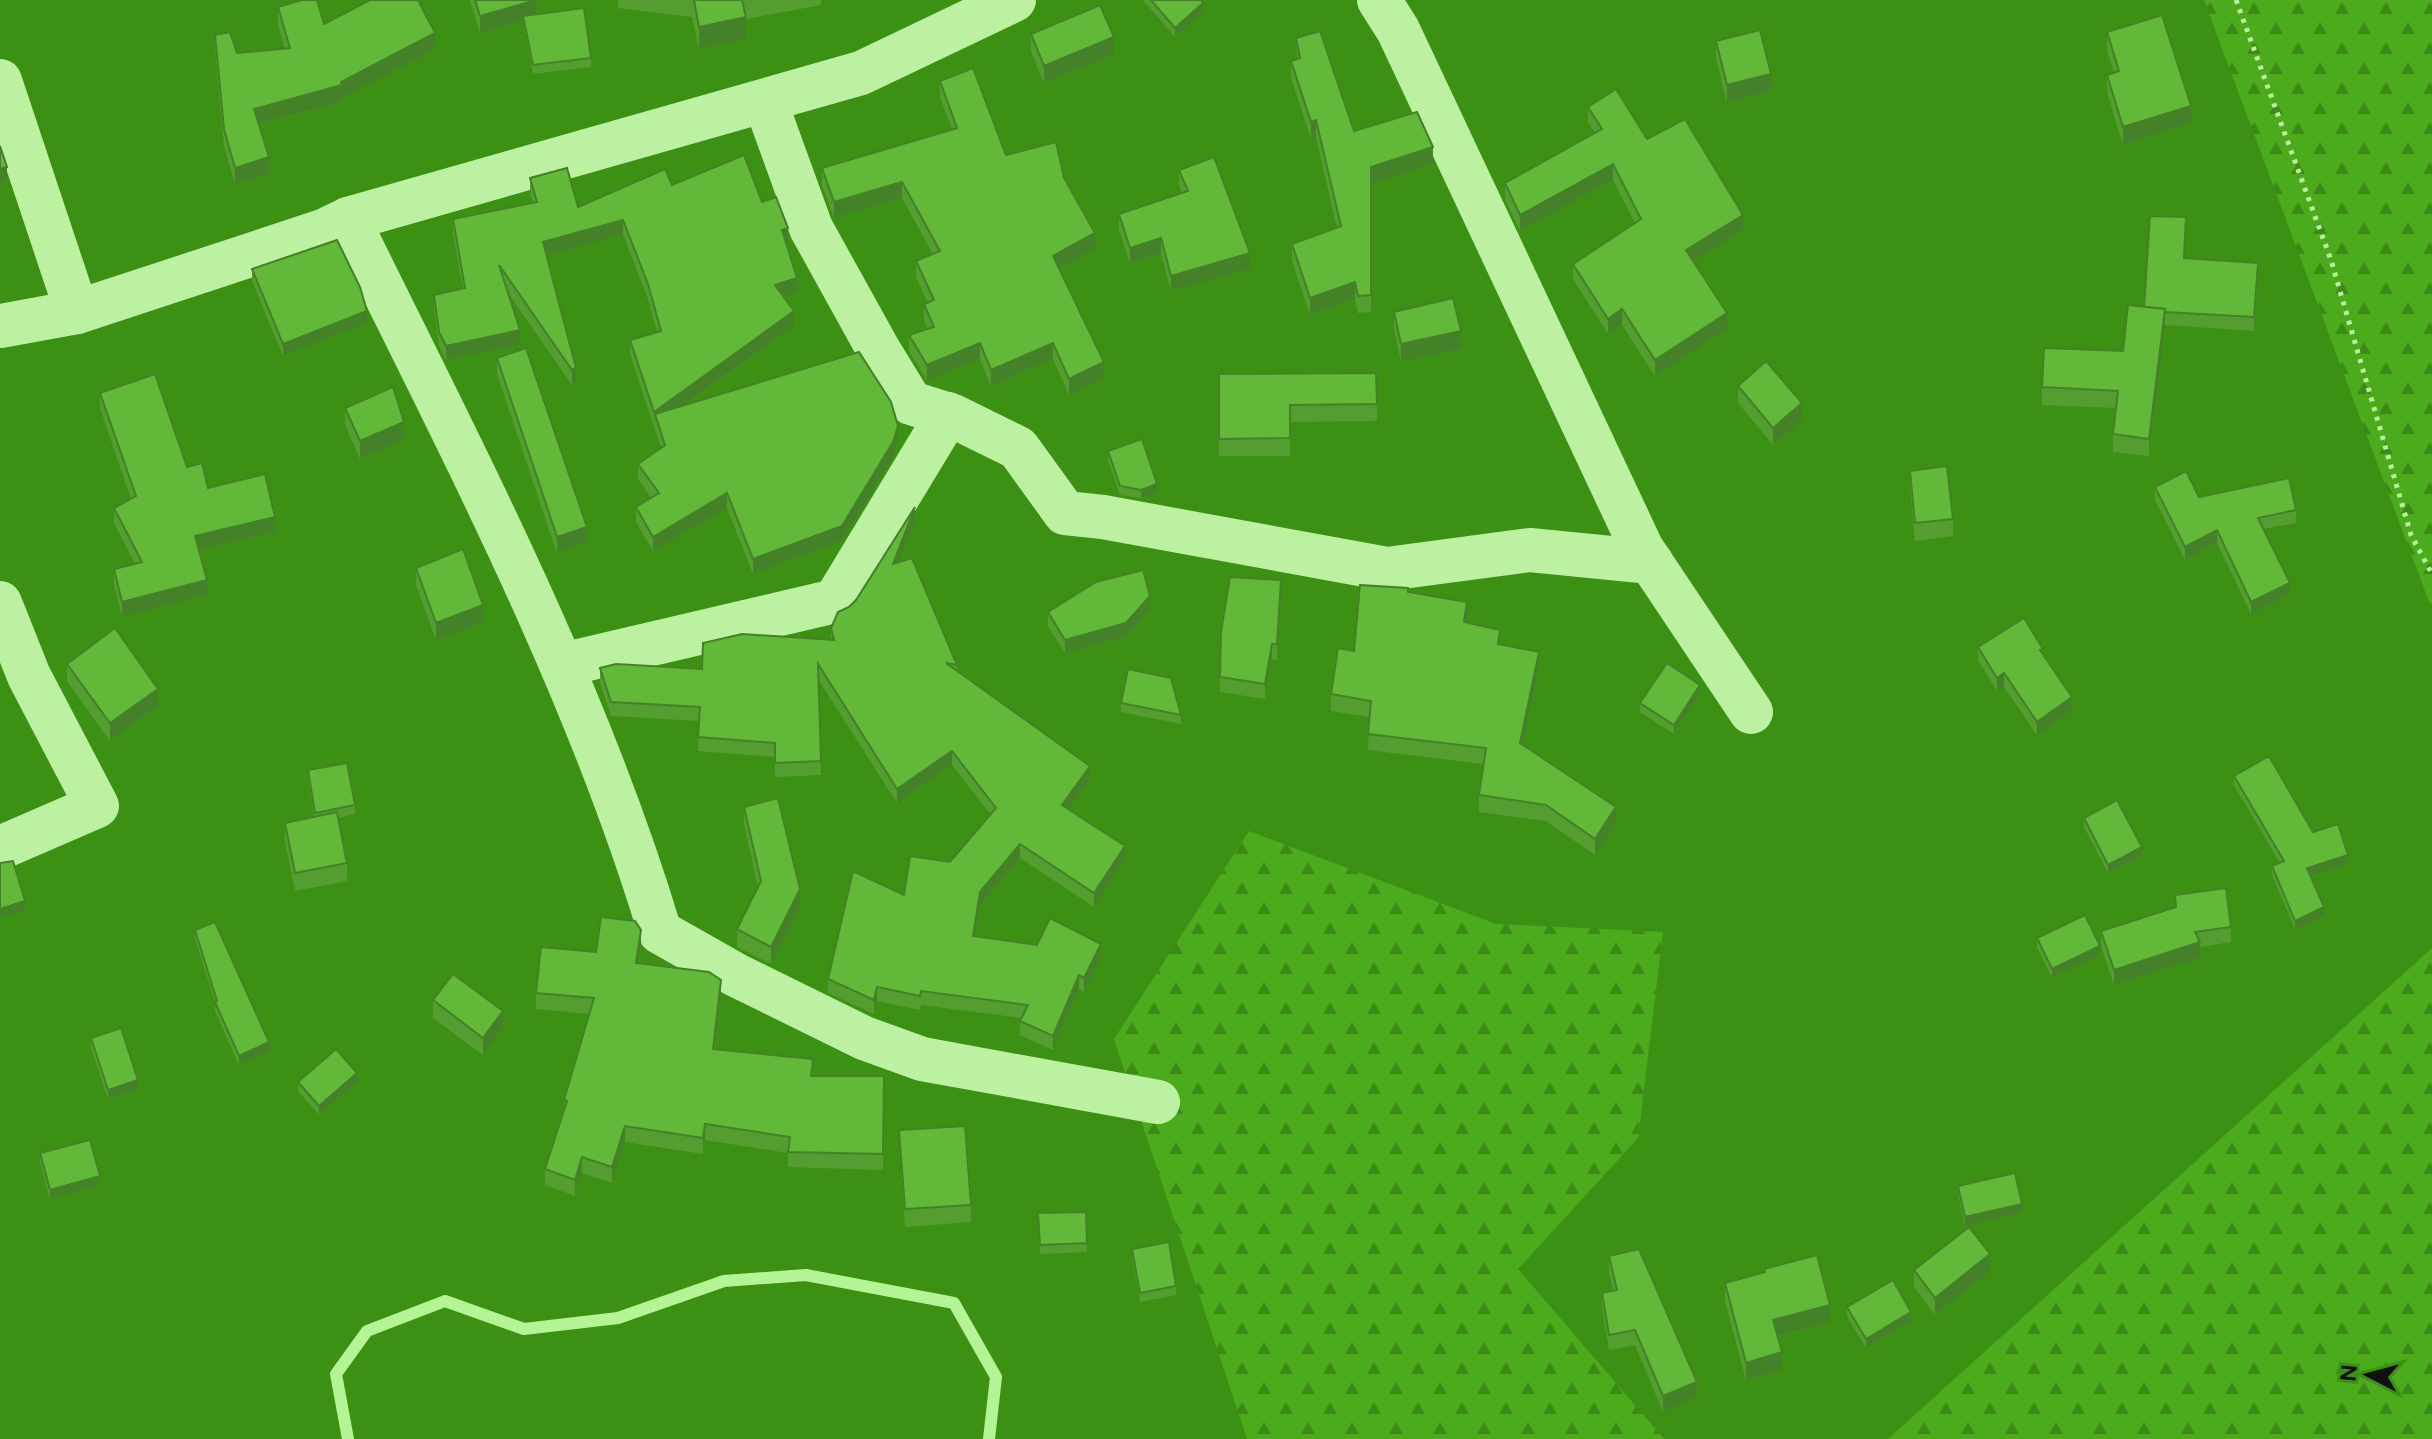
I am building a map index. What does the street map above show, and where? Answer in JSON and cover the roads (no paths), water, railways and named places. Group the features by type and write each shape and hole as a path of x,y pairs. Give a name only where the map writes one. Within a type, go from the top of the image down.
{"street":[{"path":"0,326 77,312 323,231 348,219 861,73 1014,0"},
{"path":"1379,0 1398,30 1642,549 1751,712"},
{"path":"0,81 77,312"},
{"path":"765,101 811,228 911,403 948,414 1018,448 1065,513 1103,517 1387,569 1530,550 1651,562"},
{"path":"348,219 562,665 639,862 660,932 736,975 864,1038 922,1059 1158,1102"},
{"path":"562,665 835,601 948,414"},
{"path":"0,603 29,676 97,806 0,848"}],"waterway":[{"path":"348,1439 336,1374 367,1331 445,1301 524,1329 618,1318 724,1281 806,1275 954,1303 996,1377 989,1439"}]}
